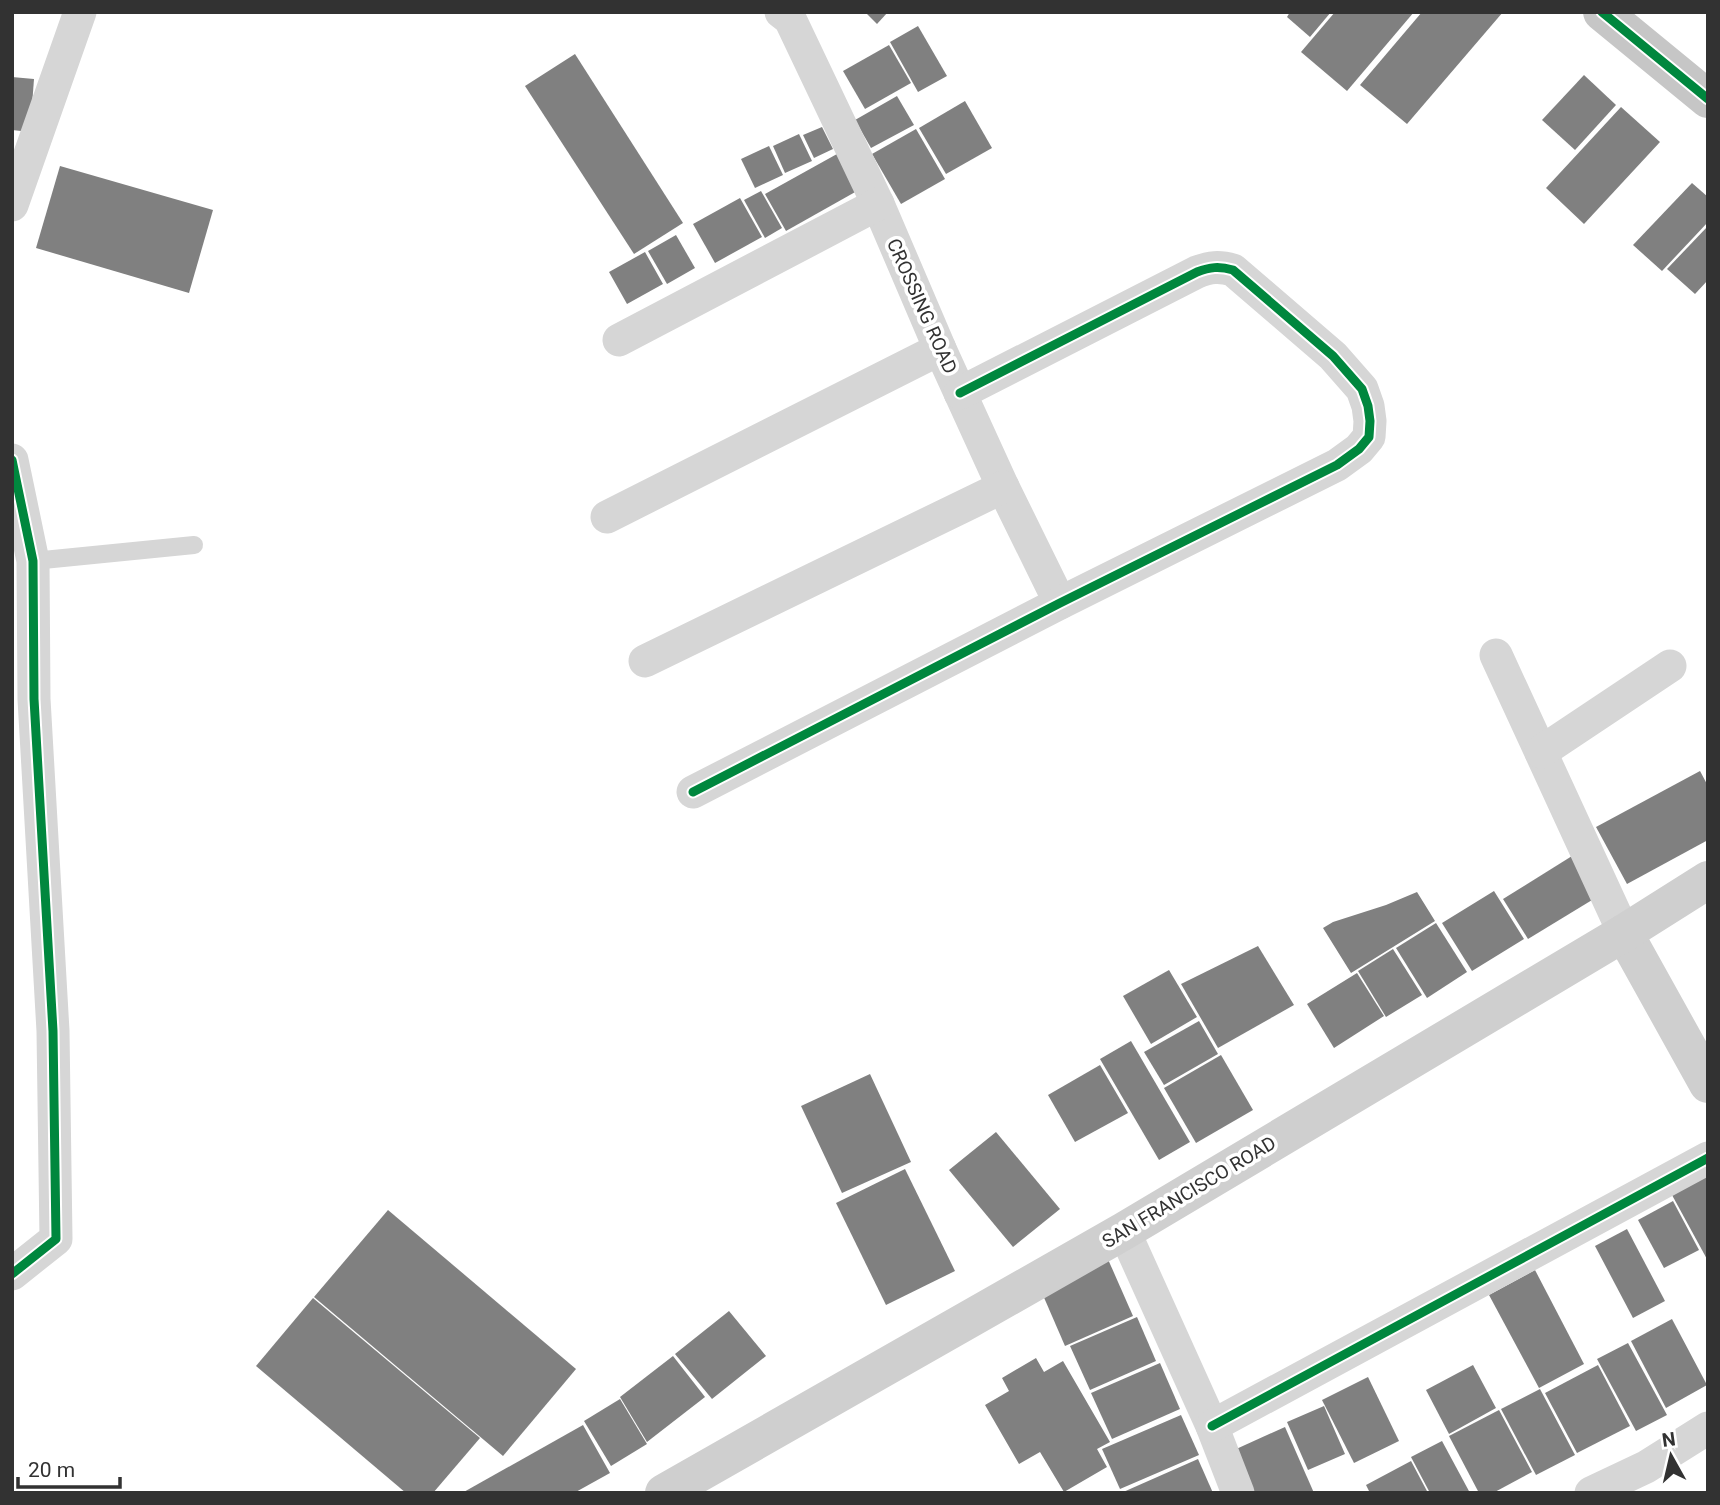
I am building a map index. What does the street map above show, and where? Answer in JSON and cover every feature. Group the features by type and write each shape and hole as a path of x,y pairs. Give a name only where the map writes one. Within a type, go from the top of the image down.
{"highway":[{"path":"1602,12 1708,99"}],"main road":[{"name":"SAN FRANCISCO ROAD","path":"664,1493 1124,1231 1624,933 1708,880"},
{"path":"1624,933 1708,1084"}],"street":[{"path":"12,205 80,12"},
{"name":"CROSSING ROAD","path":"781,12 790,19 878,204 960,393 1060,603"},
{"path":"619,340 878,204"},
{"path":"693,792 1060,603 1338,465 1359,449 1369,437 1369,414 1362,389 1333,356 1233,270 1223,267 1197,272 960,393"},
{"path":"607,517 940,349"},
{"path":"12,460 33,561 34,699 52,1031 56,1239 12,1274"},
{"path":"645,662 1003,487"},
{"path":"1496,655 1624,933"},
{"path":"1541,752 1670,666"},
{"path":"1212,1426 1708,1158"},
{"path":"1124,1231 1212,1426 1238,1493"},
{"path":"1591,1493 1646,1467 1708,1428"}],"lane":[{"path":"33,561 194,545"}],"building":[{"path":"865,12 888,12 877,24"},
{"path":"1290,12 1331,12 1310,37 1287,17"},
{"path":"1335,12 1414,12 1347,91 1301,52"},
{"path":"1422,12 1503,12 1407,124 1360,85"},
{"path":"918,26 947,76 918,92 890,42"},
{"path":"889,45 911,83 865,109 843,71"},
{"path":"575,54 683,223 634,254 525,86"},
{"path":"1584,75 1616,105 1575,150 1542,120"},
{"path":"12,77 34,79 30,132 12,130"},
{"path":"897,96 914,125 871,148 855,120"},
{"path":"965,101 992,148 946,174 919,128"},
{"path":"1621,107 1660,142 1584,224 1546,188"},
{"path":"822,127 833,149 814,158 803,135"},
{"path":"916,129 945,179 901,204 872,154"},
{"path":"799,134 812,161 785,173 773,146"},
{"path":"769,146 783,175 755,188 741,159"},
{"path":"837,154 857,191 786,231 765,194"},
{"path":"60,166 213,210 189,293 36,248"},
{"path":"1692,183 1708,197 1708,222 1662,271 1633,245"},
{"path":"761,191 782,228 765,238 744,200"},
{"path":"740,198 762,237 715,263 693,224"},
{"path":"1708,226 1708,280 1695,294 1667,269"},
{"path":"676,235 695,268 667,284 648,251"},
{"path":"645,252 663,284 627,304 609,272"},
{"path":"1700,771 1708,786 1708,840 1627,884 1596,827"},
{"path":"1572,856 1597,897 1528,939 1503,899"},
{"path":"1494,891 1524,939 1472,971 1442,923"},
{"path":"1417,892 1435,921 1351,973 1323,928"},
{"path":"1436,923 1467,972 1427,998 1396,948"},
{"path":"1258,946 1294,1005 1218,1048 1181,984"},
{"path":"1393,949 1422,995 1386,1017 1358,971"},
{"path":"1169,970 1197,1017 1151,1044 1123,996"},
{"path":"1357,973 1384,1016 1334,1048 1307,1004"},
{"path":"1199,1021 1218,1054 1164,1085 1144,1052"},
{"path":"1131,1041 1190,1142 1159,1160 1100,1059"},
{"path":"1221,1055 1253,1110 1196,1143 1164,1088"},
{"path":"1100,1065 1128,1113 1075,1142 1048,1095"},
{"path":"870,1074 911,1162 842,1193 801,1106"},
{"path":"996,1132 1060,1209 1013,1247 949,1170"},
{"path":"905,1169 955,1271 886,1305 836,1203"},
{"path":"1708,1176 1708,1261 1672,1195"},
{"path":"1673,1201 1699,1250 1664,1268 1638,1220"},
{"path":"388,1210 576,1369 503,1456 314,1297"},
{"path":"1627,1229 1665,1301 1633,1318 1595,1246"},
{"path":"1107,1257 1133,1316 1065,1346 1039,1286"},
{"path":"1535,1270 1584,1364 1539,1388 1489,1295"},
{"path":"313,1298 480,1438 433,1493 406,1493 256,1366"},
{"path":"729,1311 766,1356 712,1399 675,1354"},
{"path":"1137,1317 1156,1361 1090,1390 1070,1346"},
{"path":"1672,1319 1707,1385 1666,1408 1631,1341"},
{"path":"1628,1343 1667,1415 1636,1431 1597,1359"},
{"path":"673,1356 705,1397 647,1442 620,1397"},
{"path":"1036,1358 1044,1372 1063,1361 1110,1442 1097,1449 1107,1467 1064,1492 1040,1452 1019,1464 985,1405 1009,1391 1002,1378"},
{"path":"1160,1363 1180,1409 1112,1439 1091,1393"},
{"path":"1473,1365 1496,1408 1449,1434 1426,1390"},
{"path":"1598,1365 1630,1426 1577,1453 1545,1393"},
{"path":"1368,1377 1399,1441 1354,1463 1322,1400"},
{"path":"1540,1389 1575,1455 1536,1475 1501,1409"},
{"path":"620,1399 647,1444 611,1466 584,1421"},
{"path":"1324,1406 1345,1454 1308,1470 1287,1422"},
{"path":"1499,1410 1532,1472 1493,1493 1479,1493 1449,1436"},
{"path":"1181,1415 1199,1455 1120,1489 1102,1449"},
{"path":"583,1425 610,1473 574,1493 462,1493"},
{"path":"1285,1427 1314,1493 1252,1493 1234,1450"},
{"path":"1442,1441 1470,1493 1430,1493 1411,1457"},
{"path":"1198,1459 1213,1493 1121,1493"},
{"path":"1411,1461 1428,1493 1370,1493 1366,1485"}],"cycle path":[{"path":"1602,12 1708,99"},
{"path":"693,792 1060,603 1337,465 1359,449 1369,437 1368,406 1362,389 1333,356 1233,270 1223,268 1197,272 960,393"},
{"path":"12,460 33,561 34,699 53,1031 56,1239 12,1274"},
{"path":"1212,1426 1708,1158"}]}
